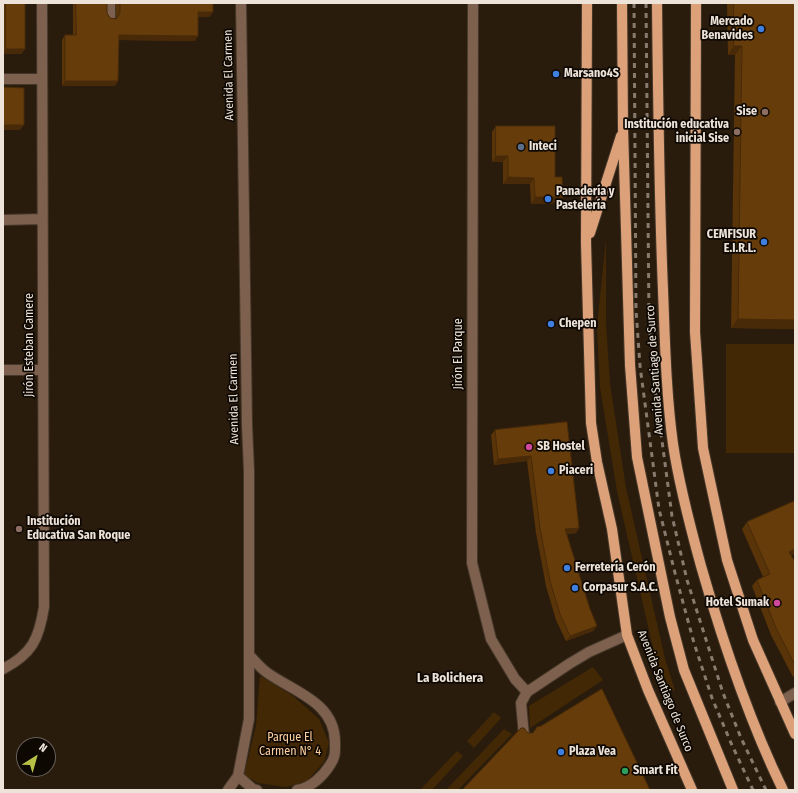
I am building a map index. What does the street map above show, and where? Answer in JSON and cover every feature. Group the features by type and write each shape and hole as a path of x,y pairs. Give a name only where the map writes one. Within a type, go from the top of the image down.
{"main road":[{"name":"Avenida Santiago de Surco","path":"587,3 586,243 591,423 597,462 612,529 627,635 648,690 692,790"},
{"name":"Avenida Santiago de Surco","path":"622,3 623,128 630,365 637,457 670,617 684,670 733,790"},
{"name":"Avenida Santiago de Surco","path":"657,3 661,240 667,391 673,445 686,512 738,685 764,750 783,790"},
{"path":"696,3 695,332 703,448 726,560 753,640 795,734"},
{"path":"586,243 623,128"}],"street":[{"name":"Jirón Esteban Camere","path":"3,669 15,663 29,651 38,635 44,608 42,370 42,3"},
{"path":"110,3 110,18"},
{"name":"Avenida El Carmen","path":"228,790 238,776 249,719 249,471 247,425 241,3"},
{"name":"Jirón El Parque","path":"473,3 472,563 491,639 515,679 527,692"},
{"path":"3,80 42,80"},
{"path":"3,220 42,219"},
{"path":"3,370 42,370"},
{"path":"524,736 521,703 527,692 589,652 627,635"},
{"path":"249,655 268,673 317,703 329,718 335,736 335,757 323,775 303,789 297,790"},
{"path":"780,702 795,692"},
{"path":"238,776 253,789 257,790"}],"green space":[{"path":"606,239 606,324 610,384 626,488 665,659 675,690 669,692 656,661 617,491 600,387 597,326"},
{"path":"726,344 795,344 795,453 726,453"},
{"path":"593,667 603,680 530,728 529,706"},
{"name":"Parque El Carmen N° 4","path":"260,676 293,696 319,719 329,743 324,762 307,781 286,787 258,783 244,775 256,726"},
{"path":"494,712 501,718 474,748 467,741"},
{"path":"504,729 512,734 458,790 446,790"},
{"path":"457,751 463,756 432,790 420,790"}],"building":[{"path":"6,3 25,3 25,49 6,49"},
{"path":"76,3 107,3 107,13 110,18 116,19 120,13 120,3 213,3 213,12 198,12 198,36 119,35 118,81 65,81 65,35 76,35"},
{"path":"734,3 795,3 795,320 738,319 742,46 734,46"},
{"path":"3,87 24,88 24,125 3,125"},
{"name":"Inteci","path":"496,126 555,126 555,177 562,177 563,197 535,197 534,178 508,177 508,156 496,156"},
{"path":"567,422 579,528 565,529 590,609 597,626 570,636 560,614 550,581 540,528 531,456 498,459 495,430"},
{"path":"795,501 795,549 789,552 795,562 795,665 776,628 757,580 770,574 747,522"},
{"name":"Plaza Vea","path":"602,689 650,790 462,790 521,728 524,728 528,733 533,733 537,727"}],"railway":[{"path":"634,3 636,310 640,366 659,509 694,643 712,698 753,790"},
{"path":"646,3 649,317 653,373 672,516 687,580 723,693 741,738 766,790"}],"place":[{"name":"Mercado Benavides","path":"761,29"},
{"name":"Marsano4S","path":"556,74"},
{"name":"Sise","path":"765,112"},
{"name":"Institución educativa inicial Sise","path":"737,132"},
{"name":"Inteci","path":"521,147"},
{"name":"Panadería y Pastelería","path":"548,199"},
{"name":"CEMFISUR E.I.R.L.","path":"764,242"},
{"name":"Chepen","path":"551,324"},
{"name":"SB Hostel","path":"529,447"},
{"name":"Piaceri","path":"551,471"},
{"name":"Institución Educativa San Roque","path":"19,529"},
{"name":"Ferretería Cerón","path":"567,568"},
{"name":"Corpasur S.A.C.","path":"575,588"},
{"name":"Hotel Sumak","path":"777,603"},
{"name":"Plaza Vea","path":"561,752"},
{"name":"Smart Fit","path":"625,771"}],"district":[{"name":"La Bolichera","path":"450,678"}]}
